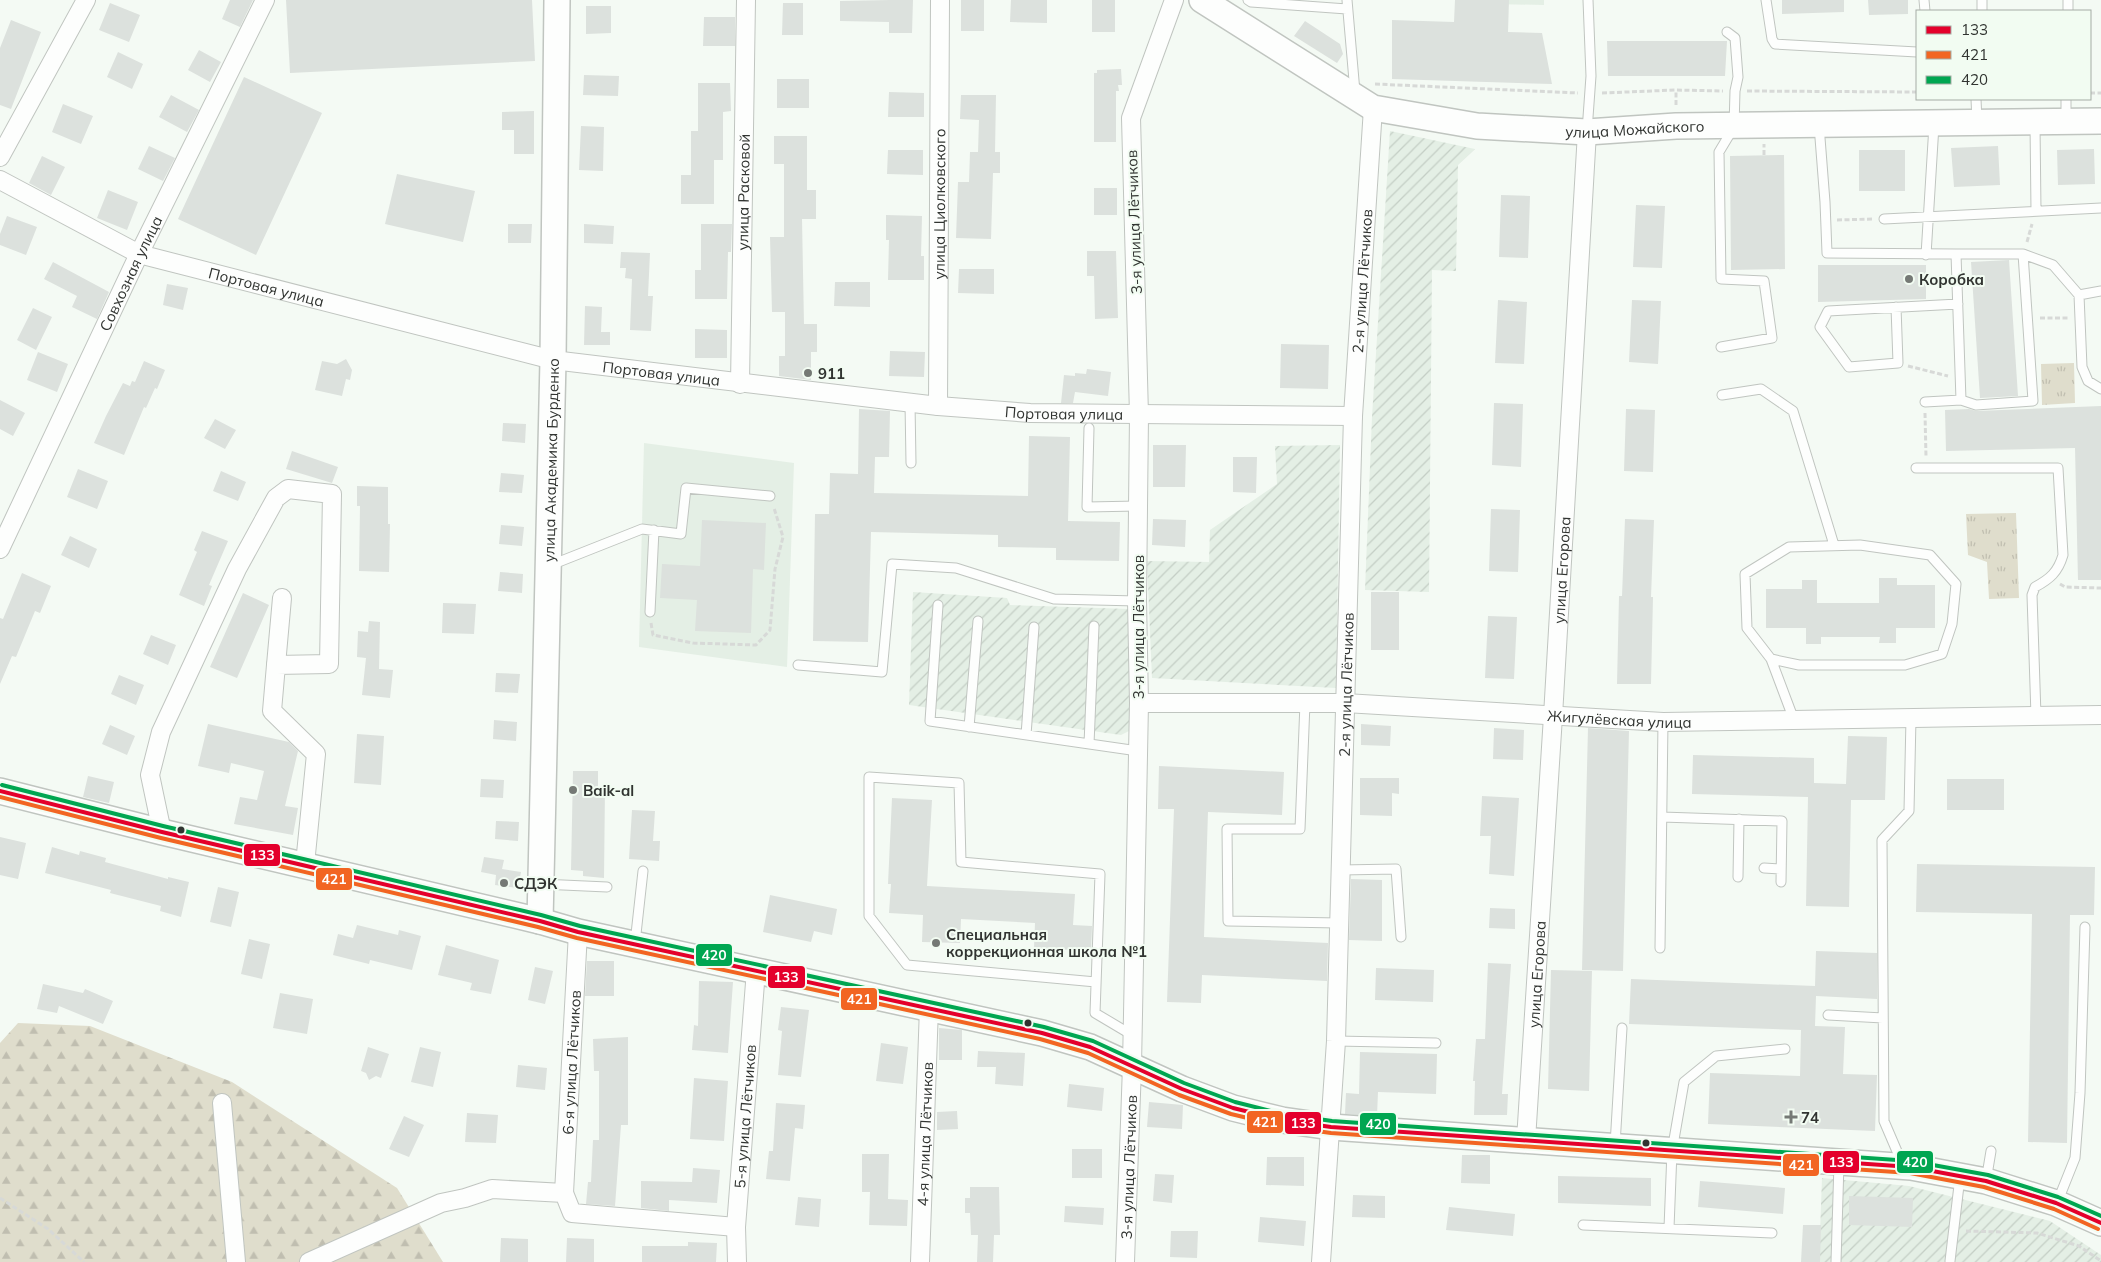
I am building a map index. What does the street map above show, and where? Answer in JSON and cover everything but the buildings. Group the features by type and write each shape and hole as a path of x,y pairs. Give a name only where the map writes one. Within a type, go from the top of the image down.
{"main road":[{"name":"улица Академика Бурденко","path":"540,921 553,360 557,0"},
{"name":"улица Можайского","path":"1202,0 1361,96 1477,126 1587,132 1676,126 1734,127 1935,122 1977,110 2035,121 2066,110 2101,120"},
{"path":"0,791 162,832 305,864 540,921 578,932 1042,1033 1090,1047 1182,1089 1233,1108 1282,1120 1331,1127 1903,1166 1986,1181 2056,1203 2101,1223"}],"street":[{"path":"0,156 86,0"},
{"name":"Совхозная улица","path":"0,549 139,254 265,0"},
{"name":"улица Расковой","path":"740,384 746,0"},
{"name":"улица Циолковского","path":"938,406 940,0"},
{"name":"3-я улица Лётчиков","path":"1125,1262 1132,1066 1139,703 1137,601 1139,415 1131,118 1174,0"},
{"name":"2-я улица Лётчиков","path":"1321,1262 1336,1041 1361,96"},
{"name":"улица Егорова","path":"1526,1140 1587,132"},
{"name":"Портовая улица","path":"0,180 139,254 553,360 910,403 1030,413 1353,416"},
{"path":"162,832 150,774 161,732 237,569 276,498 288,489 332,494 329,664 276,665"},
{"path":"282,598 272,712 316,754 305,864"},
{"name":"Жигулёвская улица","path":"1139,703 1345,703 1663,722 2101,715"},
{"name":"6-я улица Лётчиков","path":"564,1193 578,932"},
{"name":"5-я улица Лётчиков","path":"737,1262 736,1227 756,970"},
{"name":"4-я улица Лётчиков","path":"920,1262 929,1007"},
{"path":"222,1103 236,1262"},
{"path":"309,1262 441,1203 465,1198 492,1189 564,1193 572,1213 736,1227"}],"lane":[{"path":"1248,0 1251,2 1347,4 1361,96"},
{"name":"улица Егорова","path":"1587,132 1590,94 1588,0"},
{"path":"1766,0 1772,39 1775,44 1916,52"},
{"path":"1721,346 1772,338 1764,281 1721,279 1719,152 1734,127 1735,91 1738,77 1735,38 1727,32"},
{"path":"2035,121 2036,212"},
{"path":"1926,254 1935,122"},
{"path":"1819,124 1827,254 2022,254 2053,265 2079,295 2082,367 2088,381 2101,389"},
{"path":"1884,219 2101,208"},
{"path":"1956,254 1961,400"},
{"path":"1925,402 1961,400 1976,405 2033,401 2022,254"},
{"path":"2079,295 2101,291"},
{"path":"1896,307 1898,364 1849,366 1820,327 1828,311 1896,307 1958,304"},
{"path":"1722,396 1761,389 1793,411 1834,545"},
{"path":"910,403 911,463"},
{"path":"1089,428 1087,506 1138,506"},
{"path":"1916,468 2058,468 2063,555 2059,568 2050,579 2035,587 2032,595 2036,716"},
{"path":"548,566 642,528 681,534 686,488 770,496"},
{"path":"650,612 654,530"},
{"path":"1771,659 1799,665 1904,665 1942,654 1952,624 1956,584 1930,555 1860,545 1789,546 1744,574 1747,628 1771,659 1794,720"},
{"path":"798,665 882,672 892,564 956,568 1054,599 1137,601"},
{"path":"938,605 930,721 1138,751"},
{"path":"970,726 978,621"},
{"path":"1089,744 1094,626"},
{"path":"1026,735 1034,627"},
{"path":"1305,703 1300,829 1227,829 1228,921 1339,923"},
{"path":"1903,1166 1884,1121 1882,840 1909,811 1911,718"},
{"path":"1660,948 1663,722"},
{"path":"1096,982 906,965 869,916 869,777 959,783 962,862 1100,874 1095,1013 1132,1035"},
{"path":"1662,817 1782,821 1781,882"},
{"path":"1738,877 1740,819"},
{"path":"1764,868 1781,869"},
{"path":"1341,870 1396,869 1401,937"},
{"path":"635,945 643,871"},
{"path":"541,884 607,887"},
{"path":"2056,1203 2075,1158 2080,1093 2085,927"},
{"path":"1828,1015 1883,1018"},
{"path":"1614,1147 1622,1028"},
{"path":"1336,1041 1436,1043"},
{"path":"1669,1228 1672,1151 1684,1082 1716,1056 1784,1049"},
{"path":"1986,1181 1990,1151"},
{"path":"1836,1262 1839,1162"},
{"path":"1950,1262 1960,1176"},
{"path":"1582,1225 1772,1233"}],"path":[{"path":"1361,96 1590,94 1676,90 1916,92"},
{"path":"2022,254 2036,212"},
{"path":"1826,220 1884,219"},
{"path":"2027,318 2080,318"},
{"path":"1898,364 1960,379"},
{"path":"1925,402 1926,468"},
{"path":"650,612 653,634 693,642 756,645 770,630 775,568 783,537 770,496"},
{"path":"2050,579 2065,587 2101,588"},
{"path":"0,1198 48,1229 84,1262"},
{"path":"1954,1231 2037,1233 2079,1246 2101,1261"}],"shaded area":[{"path":"1455,0 1544,0 1544,5 1494,4 1455,11"},
{"path":"1390,131 1475,149 1458,165 1456,271 1432,270 1429,592 1365,590 1372,417"},
{"path":"644,443 794,463 787,667 639,647"},
{"path":"1340,445 1336,688 1152,678 1147,561 1209,562 1210,530 1277,484 1275,446"},
{"path":"913,592 1007,598 1010,605 1129,609 1132,643 1129,731 1121,735 909,705"},
{"path":"1822,1178 1909,1186 2050,1221 2101,1255 2101,1262 1819,1262"}],"green space":[{"path":"2074,363 2075,403 2042,405 2041,364"},
{"path":"2016,513 2019,598 1989,599 1987,562 1968,555 1966,514"},
{"path":"18,1023 90,1026 232,1082 397,1188 443,1262 0,1262 0,1043"}],"transit line":[{"name":"420","path":"2,785 163,826 541,915 580,926 1044,1027 1093,1041 1184,1083 1235,1102 1283,1114 1332,1121 1911,1161 1988,1175 2058,1197 2101,1216"},
{"name":"133","path":"0,791 162,832 540,921 578,932 1042,1033 1090,1047 1182,1089 1233,1108 1282,1120 1331,1127 1911,1167 1986,1181 2056,1203 2101,1223"},
{"name":"421","path":"0,797 161,838 538,927 577,938 1040,1039 1088,1053 1179,1095 1231,1114 1281,1126 1331,1133 1910,1173 1984,1187 2054,1209 2098,1229"}],"place":[{"name":"Коробка","path":"1909,279"},
{"name":"911","path":"808,373"},
{"name":"Baik-al","path":"573,790"},
{"name":"СДЭК","path":"504,883"},
{"name":"Специальная коррекционная школа №1","path":"936,943"},
{"name":"74","path":"1791,1117"}]}
